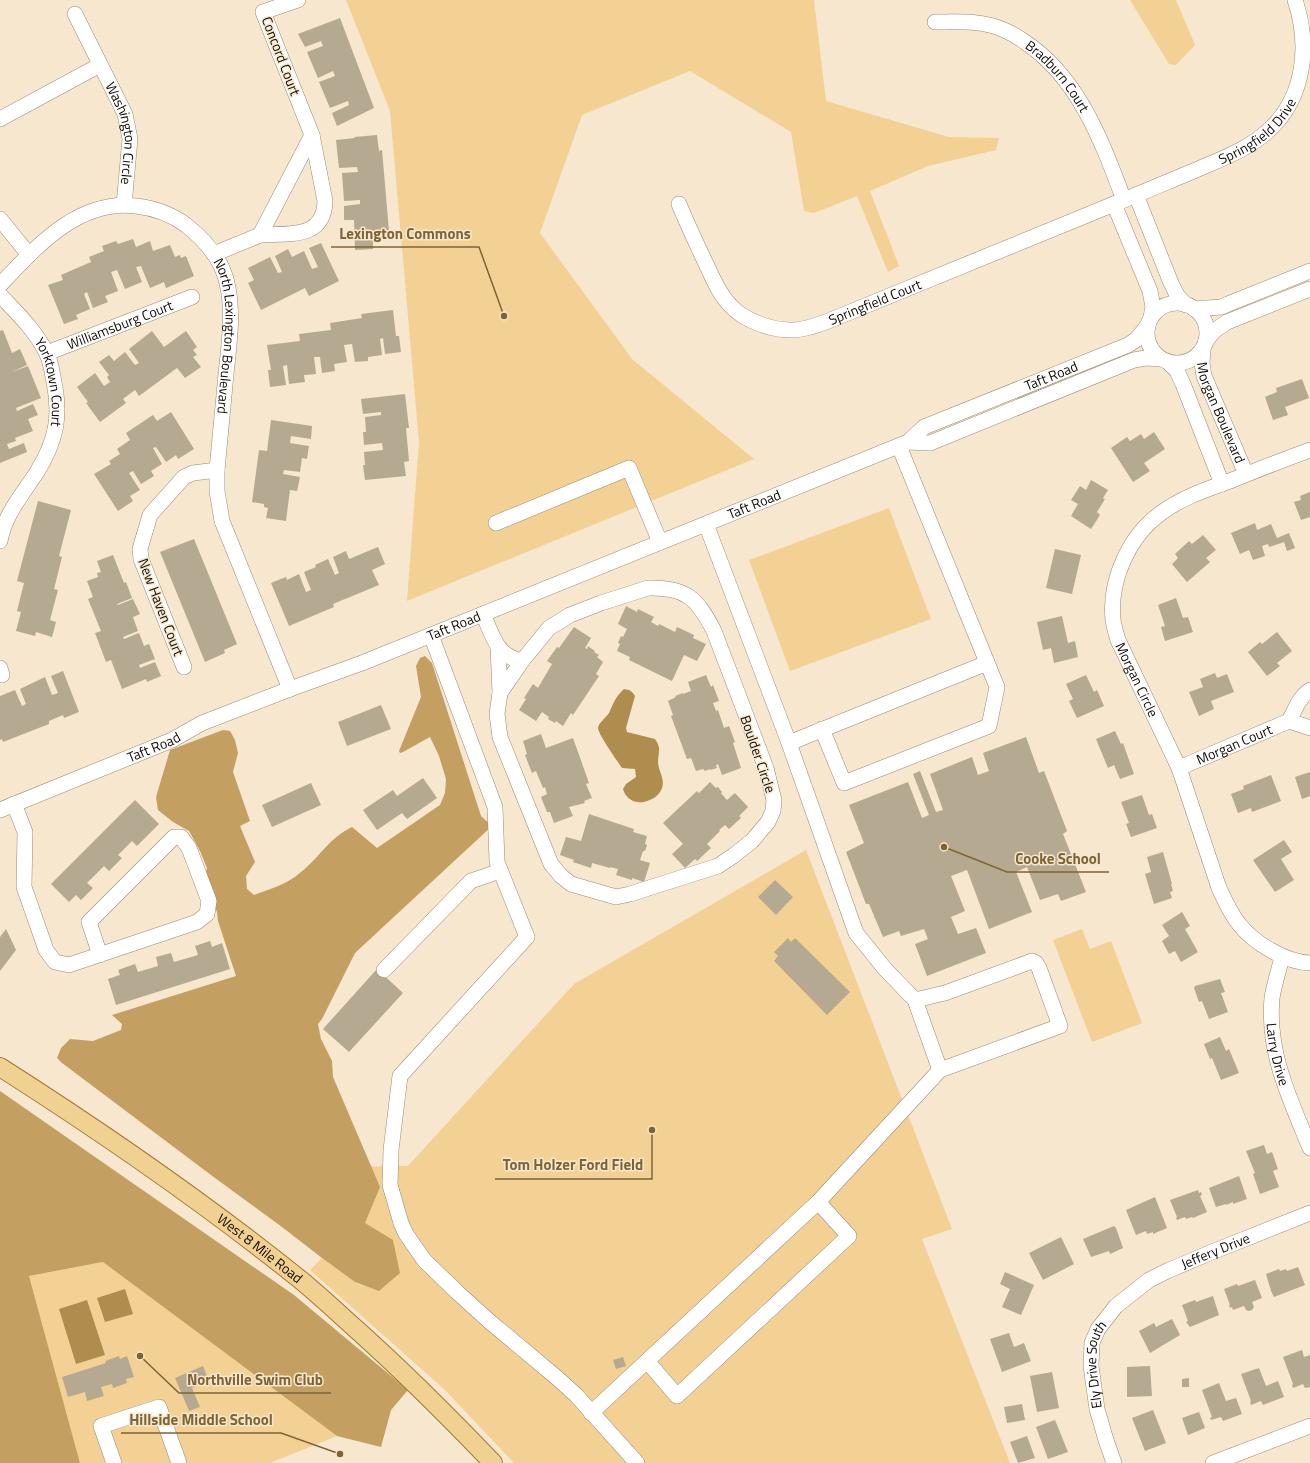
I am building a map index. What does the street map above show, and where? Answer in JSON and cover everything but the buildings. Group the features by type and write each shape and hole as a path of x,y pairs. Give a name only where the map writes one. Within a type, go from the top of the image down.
{"main road":[{"name":"West 8 Mile Road","path":"0,1067 87,1123 169,1181 298,1278 400,1369 452,1419 493,1463"}],"street":[{"name":"Concord Court","path":"214,254 260,235 303,233 311,230 318,225 325,211 325,201 312,135 263,12 298,0"},
{"name":"Springfield Drive","path":"1125,200 1223,158 1255,142 1270,130 1283,115 1294,98 1304,62 1304,29 1300,12 1295,0"},
{"name":"Washington Circle","path":"75,14 124,114 128,126 130,139 124,205"},
{"name":"Bradburn Court","path":"935,22 974,22 1004,29 1038,51 1057,68 1081,102 1092,123 1125,200"},
{"name":"Washington Circle","path":"0,119 100,65"},
{"path":"260,235 312,135"},
{"path":"1125,200 1177,295 1201,315 1207,333 1204,345"},
{"path":"1125,200 1153,307 1147,335 1149,345 1154,353 1165,360 1177,363 1188,361 1198,355 1214,331 1227,322 1310,289"},
{"name":"Springfield Court","path":"679,204 715,283 730,306 753,322 783,330 795,330 810,328 838,318 1125,200"},
{"name":"North Lexington Boulevard","path":"0,285 29,255 60,228 83,215 111,206 124,205 159,210 191,229 214,254 225,274 230,313 230,338 217,470 217,491 222,521 290,689"},
{"path":"0,219 29,255"},
{"path":"1150,321 1158,310 1167,305 1177,303 1190,307 1221,307 1310,271"},
{"name":"Yorktown Court","path":"0,296 29,326 47,353 53,373 57,398 56,431 49,452 4,522 0,542"},
{"name":"Williamsburg Court","path":"47,353 192,298"},
{"name":"Taft Road","path":"0,810 172,740 202,723 362,663 903,444 924,427 1128,345 1137,339 1150,321"},
{"name":"Morgan Boulevard","path":"1204,345 1202,363 1204,376 1246,474"},
{"name":"Taft Road","path":"903,444 930,443 1134,360 1146,358 1165,360"},
{"name":"Morgan Boulevard","path":"1165,360 1177,371 1183,384 1222,484"},
{"path":"822,729 844,783 988,726 997,687 903,444"},
{"name":"Morgan Circle","path":"1310,450 1222,484 1173,506 1157,517 1131,544 1118,576 1113,601 1113,620 1118,640 1179,768 1219,888 1227,907 1239,924 1252,936 1282,957 1292,961 1310,963"},
{"path":"496,523 629,468 660,542"},
{"name":"New Haven Court","path":"184,667 141,559 140,549 150,515 179,480 193,472 217,470"},
{"path":"706,524 789,743 856,933 885,969 915,1000 940,1070"},
{"name":"Boulder Circle","path":"648,588 665,588 682,592 694,600 705,613 714,632 766,768 771,786 774,806 773,812 768,822 752,841 718,866 630,894 616,897 571,884 561,876 551,864 500,737 497,714 500,694 522,661 549,628 570,615 648,588"},
{"path":"483,614 498,647 504,654 512,659 522,661"},
{"path":"431,635 496,806 497,862 527,937 400,1076 391,1150 390,1185 401,1223 406,1234 424,1260 489,1321 556,1377 637,1463"},
{"path":"498,647 500,694"},
{"path":"789,743 987,663"},
{"name":"Morgan Court","path":"1179,768 1289,721 1298,703 1310,690"},
{"name":"Morgan Court","path":"1289,721 1310,728"},
{"path":"14,804 24,832 24,887 46,950 55,962 69,965 100,955 197,922 207,914 209,901 189,848 181,837 174,837 89,922 100,955"},
{"path":"384,970 471,881 500,871"},
{"name":"Larry Drive","path":"1282,957 1272,997 1273,1042 1281,1073 1310,1148"},
{"path":"591,1413 818,1202 940,1070 1060,1026 1039,968 1036,963 1032,961 946,993 915,1000"},
{"path":"647,1361 677,1396 849,1236 818,1202"},
{"name":"Jeffery Drive","path":"1125,1297 1149,1280 1167,1271 1310,1213"},
{"name":"Ely Drive South","path":"1114,1463 1096,1409 1091,1366 1092,1343 1098,1330 1116,1306 1125,1297"},
{"path":"114,1463 101,1426 159,1407 179,1463"},
{"path":"1213,1463 1310,1426"}],"shaded area":[{"path":"346,0 814,0 826,101 949,137 999,138 996,150 928,166 870,191 899,266 888,272 857,196 814,213 804,211 791,132 690,71 582,115 540,233 632,359 754,459 407,601 419,442 390,111"},
{"path":"1130,0 1176,0 1195,45 1176,65 1169,64"},
{"path":"889,508 931,619 790,671 749,560"},
{"path":"425,656 432,663 481,816 492,826 355,953 322,1019 318,1024 321,1039 332,1061 333,1077 380,1187 365,1223 393,1240 400,1273 379,1291 355,1282 57,1058 61,1048 70,1039 93,1041 121,1030 122,1024 112,1015 236,976 218,921 217,912 204,880 207,868 200,851 189,831 173,822 158,810 156,797 170,750 223,730 230,731 235,740 238,753 233,772 250,821 240,826 255,862 246,876 247,889 254,895 266,891 285,883 296,876 331,842 344,831 352,827 377,848 440,805 445,793 446,779 439,756 430,737 403,752 400,753 399,751 421,697 416,666 420,658"},
{"path":"624,689 631,691 635,696 626,728 627,732 655,739 659,748 658,763 663,785 655,797 643,802 631,800 626,796 623,789 626,784 636,777 635,769 622,768 605,742 598,728 609,713 617,697"},
{"path":"806,850 952,1229 922,1239 1010,1463 514,1463 445,1390 310,1270 322,1258 358,1284 379,1290 368,1250 336,1167 408,1166 574,984"},
{"path":"1082,929 1090,949 1111,941 1142,1023 1092,1042 1053,940"},
{"path":"0,1091 294,1295 408,1390 391,1410 381,1447 337,1436 103,1262 29,1276 80,1463 0,1463"},
{"path":"104,1262 337,1436 270,1463 80,1463 29,1276"},
{"path":"125,1289 133,1314 105,1322 97,1298"},
{"path":"87,1300 105,1355 76,1364 59,1309"}],"place":[{"name":"Lexington Commons","path":"504,316"},
{"name":"Cooke School","path":"944,847"},
{"name":"Tom Holzer Ford Field","path":"652,1130"},
{"name":"Northville Swim Club","path":"140,1356"},
{"name":"Hillside Middle School","path":"340,1454"}]}
